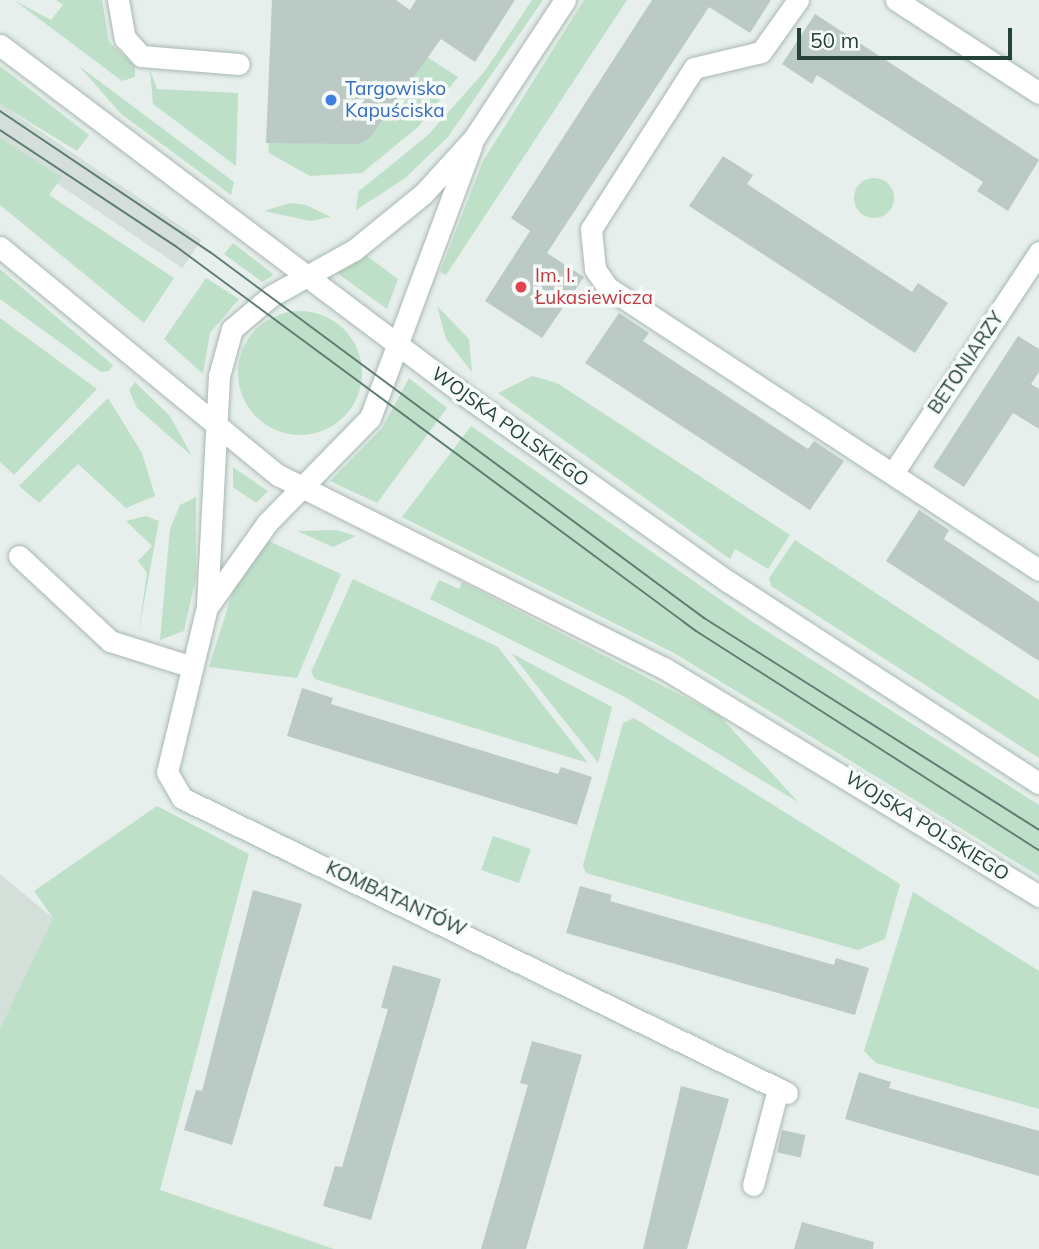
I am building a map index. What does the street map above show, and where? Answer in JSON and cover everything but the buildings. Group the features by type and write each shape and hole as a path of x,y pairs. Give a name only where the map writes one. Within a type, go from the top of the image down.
{"street":[{"path":"118,0 125,38 142,56 239,64"},
{"path":"216,428 219,376 232,329 271,296 308,278 395,220 474,138 565,0"},
{"path":"798,0 761,52 694,68 591,229 588,250 607,287 1039,570"},
{"path":"896,0 1039,93"},
{"name":"WOJSKA POLSKIEGO","path":"0,45 400,347 729,583 1039,783"},
{"path":"300,487 370,418 400,347 474,138"},
{"name":"WOJSKA POLSKIEGO","path":"0,247 216,428 300,487 664,667 1039,896"},
{"name":"BETONIARZY","path":"893,473 1039,252"},
{"name":"KOMBATANTÓW","path":"216,428 207,607 189,666 167,772 182,798 783,1091 753,1185"},
{"name":"KOMBATANTÓW","path":"207,607 238,559 300,487"},
{"path":"19,556 110,641 189,666"}],"shaded area":[{"path":"0,104 201,240 182,268 0,145"},
{"path":"0,874 53,918 0,1028"}],"green space":[{"path":"14,0 51,20 63,5 56,0 102,0 109,42 135,66 135,77 122,81"},
{"path":"532,0 543,0 448,137 404,179 356,210 358,192 428,135 485,71"},
{"path":"584,0 627,0 446,275 440,272 483,161"},
{"path":"427,57 458,77 419,126 362,173 310,176 269,153 268,140 359,144 369,139"},
{"path":"0,66 89,135 77,151 0,104"},
{"path":"79,66 234,182 231,195 121,114"},
{"path":"150,70 157,89 238,93 236,166 153,104"},
{"path":"0,138 62,177 49,195 174,278 144,323 0,205"},
{"path":"874,178 888,184 894,198 888,212 874,218 860,212 854,198 860,184"},
{"path":"290,203 306,205 331,217 310,221 264,211"},
{"path":"233,243 273,274 272,276 262,282 224,254"},
{"path":"363,253 398,279 387,309 337,273"},
{"path":"0,269 113,365 109,371 101,372 0,299"},
{"path":"206,278 239,299 210,333 203,374 164,339"},
{"path":"437,306 469,339 472,372 446,339"},
{"path":"300,311 324,316 344,329 357,349 362,373 357,397 344,417 324,430 300,435 276,430 256,417 243,397 238,373 243,349 256,329 276,316"},
{"path":"0,318 97,389 14,475 0,462"},
{"path":"532,376 557,383 790,535 768,569 735,549 730,559 498,393"},
{"path":"409,378 447,408 377,503 330,481 382,428"},
{"path":"135,382 170,416 192,456 137,408 129,390"},
{"path":"108,398 142,453 155,496 126,508 78,464 39,503 19,486"},
{"path":"471,426 751,621 1039,805 1039,876 674,653 402,517"},
{"path":"233,467 268,491 256,503 233,487"},
{"path":"196,497 196,577 184,631 160,640 170,529 180,505"},
{"path":"146,516 159,521 138,635 147,573 138,561 152,546 126,521"},
{"path":"336,530 356,536 333,547 297,531"},
{"path":"795,540 1039,700 1039,758 771,586 769,578"},
{"path":"269,541 341,574 297,678 209,667 235,584"},
{"path":"353,579 498,647 588,763 315,679 311,672"},
{"path":"439,580 459,589 462,582 719,715 798,802 623,696 430,599"},
{"path":"511,653 612,707 598,763"},
{"path":"634,718 900,884 885,939 858,950 586,873 583,865 623,723"},
{"path":"157,806 249,854 160,1190 334,1249 0,1249 0,1028 53,918 34,891"},
{"path":"493,836 531,849 519,883 481,870"},
{"path":"913,892 1039,971 1039,1109 876,1063 864,1051"}],"tram line":[{"path":"0,111 210,252 704,618 1039,830"},
{"path":"0,130 174,245 696,631 1039,850"}],"place":[{"name":"Targowisko Kapuściska","path":"331,100"},
{"name":"Im. I. Łukasiewicza","path":"521,287"}]}
